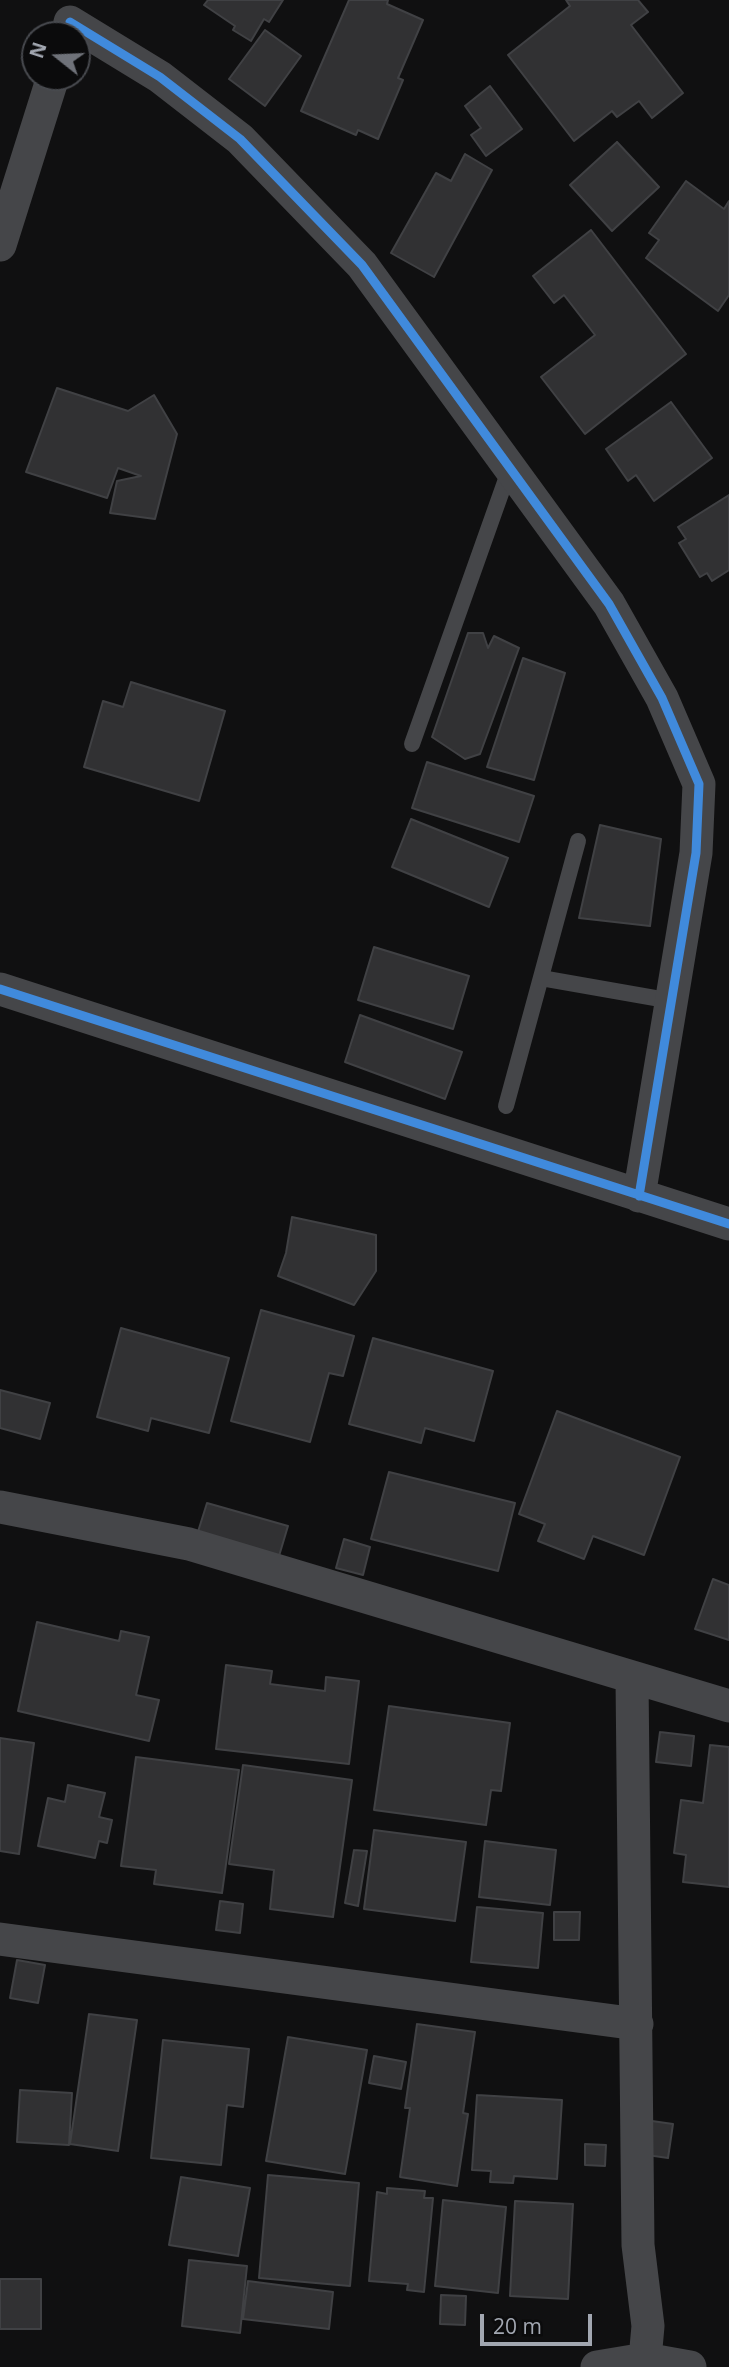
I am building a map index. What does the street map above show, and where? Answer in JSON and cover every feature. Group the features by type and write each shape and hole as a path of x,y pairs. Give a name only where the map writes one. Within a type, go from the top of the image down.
{"street":[{"path":"72,19 160,77 240,139 362,265 609,604 662,698 699,784 696,853 639,1196"},
{"path":"0,245 49,91"},
{"path":"0,989 729,1223"},
{"path":"0,1507 189,1544 729,1706"},
{"path":"632,1679 638,2245 648,2326 645,2359"},
{"path":"0,1939 637,2024"},
{"path":"597,2367 645,2359 690,2367"}],"lane":[{"path":"412,744 510,468"},
{"path":"506,1106 578,841"},
{"path":"541,978 672,1002"}],"building":[{"path":"208,0 283,0 269,22 264,19 251,41 233,30 235,26 204,5"},
{"path":"349,0 388,0 387,4 423,20 398,78 403,80 378,139 358,130 356,135 301,111"},
{"path":"566,0 638,0 648,12 631,25 683,93 652,118 639,101 617,117 612,111 574,141 508,55 570,6"},
{"path":"265,30 301,56 265,106 229,79"},
{"path":"490,86 522,129 486,156 471,135 481,128 465,106"},
{"path":"617,142 659,187 612,231 570,185"},
{"path":"465,154 492,170 434,277 391,253 436,173 451,181"},
{"path":"686,181 724,209 729,201 729,295 718,311 646,258 659,240 649,233"},
{"path":"591,230 686,354 585,434 541,377 595,335 564,295 554,303 533,276"},
{"path":"57,388 128,411 154,395 177,434 155,519 110,513 117,481 141,476 118,468 107,498 26,472"},
{"path":"671,402 712,458 654,501 636,475 628,481 606,449"},
{"path":"729,495 729,570 712,581 707,573 700,577 679,543 686,539 678,527"},
{"path":"468,633 483,633 488,648 494,636 519,648 480,754 465,759 432,737"},
{"path":"523,658 565,673 534,780 487,767"},
{"path":"131,682 225,711 199,801 84,767 103,701 123,707"},
{"path":"427,762 534,796 519,842 412,808"},
{"path":"411,819 508,858 489,907 392,867"},
{"path":"600,825 661,839 650,926 579,918"},
{"path":"374,947 469,976 453,1029 358,1000"},
{"path":"360,1015 462,1052 445,1099 345,1062"},
{"path":"292,1217 376,1235 376,1271 354,1305 278,1276 286,1253"},
{"path":"261,1310 354,1336 343,1376 329,1373 310,1442 231,1421"},
{"path":"121,1328 229,1358 209,1433 151,1418 148,1431 97,1417"},
{"path":"373,1338 493,1371 474,1441 425,1428 421,1443 349,1424"},
{"path":"0,1390 50,1403 40,1439 0,1428"},
{"path":"557,1411 680,1457 644,1555 593,1536 584,1559 538,1541 545,1524 519,1514"},
{"path":"389,1472 515,1503 498,1571 371,1539"},
{"path":"207,1503 288,1526 279,1556 196,1538"},
{"path":"344,1539 370,1547 363,1575 336,1568"},
{"path":"713,1579 729,1585 729,1640 695,1629"},
{"path":"37,1622 119,1641 121,1631 149,1637 136,1695 159,1700 149,1741 18,1711"},
{"path":"226,1665 272,1671 270,1684 325,1691 326,1677 359,1681 349,1764 216,1749"},
{"path":"389,1706 510,1723 501,1791 491,1790 486,1825 374,1810"},
{"path":"660,1732 694,1736 691,1766 656,1762"},
{"path":"0,1738 34,1743 19,1854 0,1851"},
{"path":"710,1745 729,1747 729,1887 683,1882 686,1855 674,1853 681,1800 703,1803"},
{"path":"136,1757 239,1770 222,1893 154,1884 156,1870 121,1866"},
{"path":"243,1765 352,1780 333,1917 270,1909 274,1870 229,1864"},
{"path":"68,1785 105,1793 99,1817 112,1820 107,1843 99,1841 95,1858 38,1846 48,1798 65,1802"},
{"path":"374,1830 466,1842 455,1921 364,1909"},
{"path":"485,1841 556,1850 550,1905 479,1897"},
{"path":"354,1850 367,1851 358,1906 345,1903"},
{"path":"220,1901 243,1904 240,1933 216,1930"},
{"path":"477,1907 543,1913 538,1968 471,1962"},
{"path":"554,1912 580,1912 579,1940 554,1940"},
{"path":"17,1960 45,1965 38,2003 10,1998"},
{"path":"89,2014 137,2020 118,2151 70,2144"},
{"path":"417,2024 475,2032 463,2113 468,2114 457,2186 400,2177 410,2108 405,2108"},
{"path":"288,2037 367,2050 345,2174 266,2161"},
{"path":"163,2040 249,2049 243,2107 227,2105 221,2165 151,2158"},
{"path":"374,2056 406,2062 401,2089 369,2083"},
{"path":"20,2090 72,2093 69,2145 17,2142"},
{"path":"477,2095 562,2100 557,2179 514,2176 513,2183 490,2182 491,2171 472,2170"},
{"path":"645,2120 673,2124 668,2158 640,2154"},
{"path":"585,2144 606,2145 605,2166 585,2165"},
{"path":"268,2175 359,2183 350,2286 259,2278"},
{"path":"181,2177 250,2188 238,2256 169,2245"},
{"path":"387,2188 425,2191 424,2198 433,2198 424,2292 407,2290 408,2284 369,2281 377,2192 387,2194"},
{"path":"443,2200 506,2207 498,2293 435,2286"},
{"path":"515,2201 573,2204 568,2299 510,2296"},
{"path":"189,2260 247,2266 240,2333 182,2326"},
{"path":"0,2279 41,2279 41,2329 0,2329"},
{"path":"248,2281 333,2292 329,2329 243,2319"},
{"path":"441,2295 466,2296 465,2325 440,2324"}],"cycle path":[{"path":"91,35 160,77 240,139 362,265 609,604 662,698 699,784 696,853 639,1196"},
{"path":"0,989 729,1224"}]}
